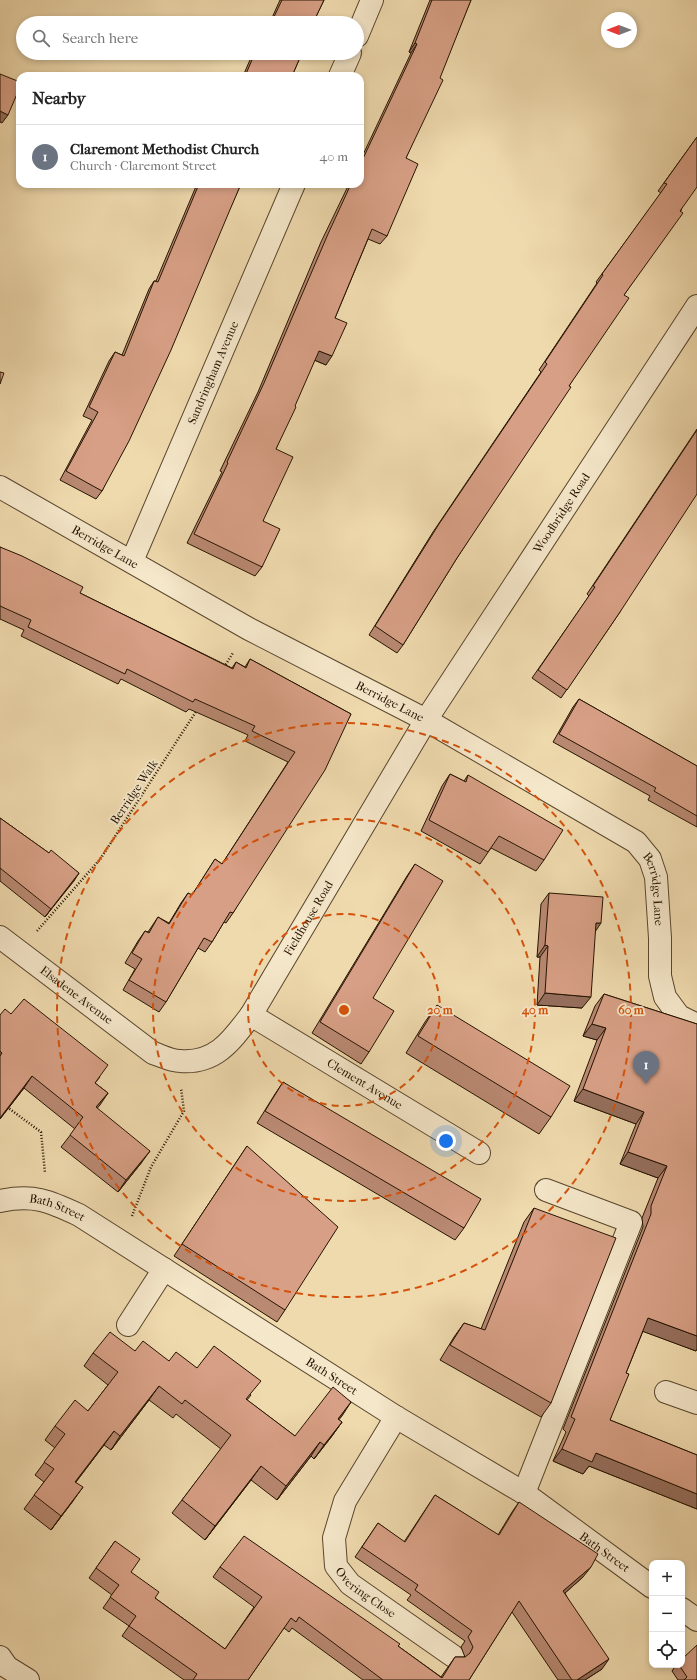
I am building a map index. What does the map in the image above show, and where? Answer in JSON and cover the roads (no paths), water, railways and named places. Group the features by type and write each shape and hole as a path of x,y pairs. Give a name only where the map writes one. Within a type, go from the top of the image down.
{"street":[{"path":"364,19 372,0"},
{"path":"342,72 347,60"},
{"name":"Sandringham Avenue","path":"132,562 292,188"},
{"name":"Woodbridge Road","path":"426,720 697,306"},
{"name":"Berridge Lane","path":"0,487 248,629 426,720 636,842 650,858 656,877 660,938 660,976 665,997 679,1016 697,1024"},
{"name":"Fieldhouse Road","path":"153,1053 179,1062 202,1060 227,1046 251,1015 426,720"},
{"name":"Elsadene Avenue","path":"0,937 153,1053"},
{"name":"Clement Avenue","path":"251,1015 479,1153"},
{"path":"524,1493 631,1222 546,1190"},
{"name":"Bath Street","path":"0,1201 20,1197 49,1201 80,1215 396,1417 524,1493 649,1585"},
{"path":"128,1325 164,1269"},
{"path":"666,1392 697,1403"},
{"name":"Overing Close","path":"396,1417 345,1500 334,1538 336,1566 350,1584 453,1656"},
{"path":"685,1611 697,1620"},
{"path":"0,1657 7,1667 28,1680"}],"place":[{"name":"Claremont Methodist Church","path":"646,1084"}]}
